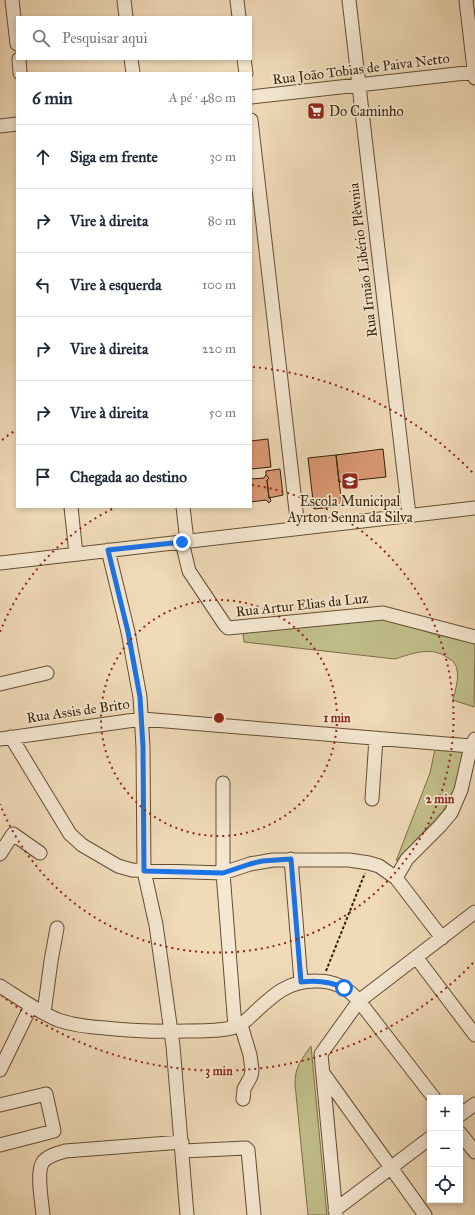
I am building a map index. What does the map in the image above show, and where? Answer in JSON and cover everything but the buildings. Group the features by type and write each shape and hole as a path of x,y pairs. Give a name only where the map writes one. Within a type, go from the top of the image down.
{"street":[{"path":"12,0 16,35"},
{"path":"124,0 126,16"},
{"path":"237,0 239,16"},
{"name":"Rua Irmão Libério Plêwnia","path":"349,0 409,515"},
{"path":"466,0 475,74"},
{"path":"19,60 20,72"},
{"path":"131,60 133,72"},
{"path":"244,60 246,72"},
{"name":"Rua João Tobias de Paiva Netto","path":"252,97 475,74"},
{"path":"0,126 16,124"},
{"path":"252,129 298,528"},
{"path":"71,508 76,554"},
{"path":"183,508 185,541"},
{"path":"0,563 475,508"},
{"name":"Rua Artur Elias da Luz","path":"185,541 189,571 225,626 228,628 383,613 475,637"},
{"path":"108,550 132,649 138,681 142,719 144,871 156,925 172,1046 187,1215"},
{"path":"0,684 47,673"},
{"name":"Rua Assis de Brito","path":"5,738 142,719 376,738 473,743"},
{"path":"5,738 75,840 118,866 132,870 144,871 223,873 262,861 291,859 349,860 369,863 379,866 396,878 442,938"},
{"path":"372,799 376,738"},
{"path":"396,878 407,859 451,813 461,790 473,743"},
{"path":"223,783 223,873 238,1026 250,1055 252,1070 251,1076 244,1089 243,1099"},
{"path":"0,854 13,834 40,853"},
{"path":"291,859 301,982"},
{"path":"336,1212 320,1054 359,1001 416,957 474,916"},
{"path":"44,1013 57,928"},
{"path":"416,957 475,1035"},
{"path":"0,986 31,1006 58,1020 78,1025 127,1030 170,1032 219,1030 238,1026 278,991 286,987 301,982 322,981 334,983 352,993 359,1001 432,1095"},
{"path":"0,1070 31,1006"},
{"path":"322,1072 425,1215"},
{"path":"0,1105 46,1094 54,1131 0,1145"},
{"path":"463,1113 475,1104"},
{"path":"463,1137 475,1152"},
{"path":"336,1212 427,1140"},
{"path":"44,1215 39,1170 43,1162 49,1157 65,1151 182,1146 246,1148 248,1150 254,1215"}],"path":[{"path":"322,981 369,863"}],"shaded area":[{"path":"386,619 438,635 475,643 474,707 453,700 458,677 456,666 450,659 436,652 422,652 395,659 244,642 243,632"},
{"path":"435,749 463,751 456,787 444,810 396,861 430,773"},
{"path":"311,1046 327,1215 308,1215 295,1084 297,1068"}],"place":[{"name":"Do Caminho","path":"316,111"},
{"name":"Escola Municipal Ayrton Senna da Silva","path":"350,481"}],"route":[{"path":"182,542 108,550 128,632 140,697 143,747 144,871 223,873 241,866 262,861 291,859 301,982 312,980 322,981 334,983 344,988"}]}
